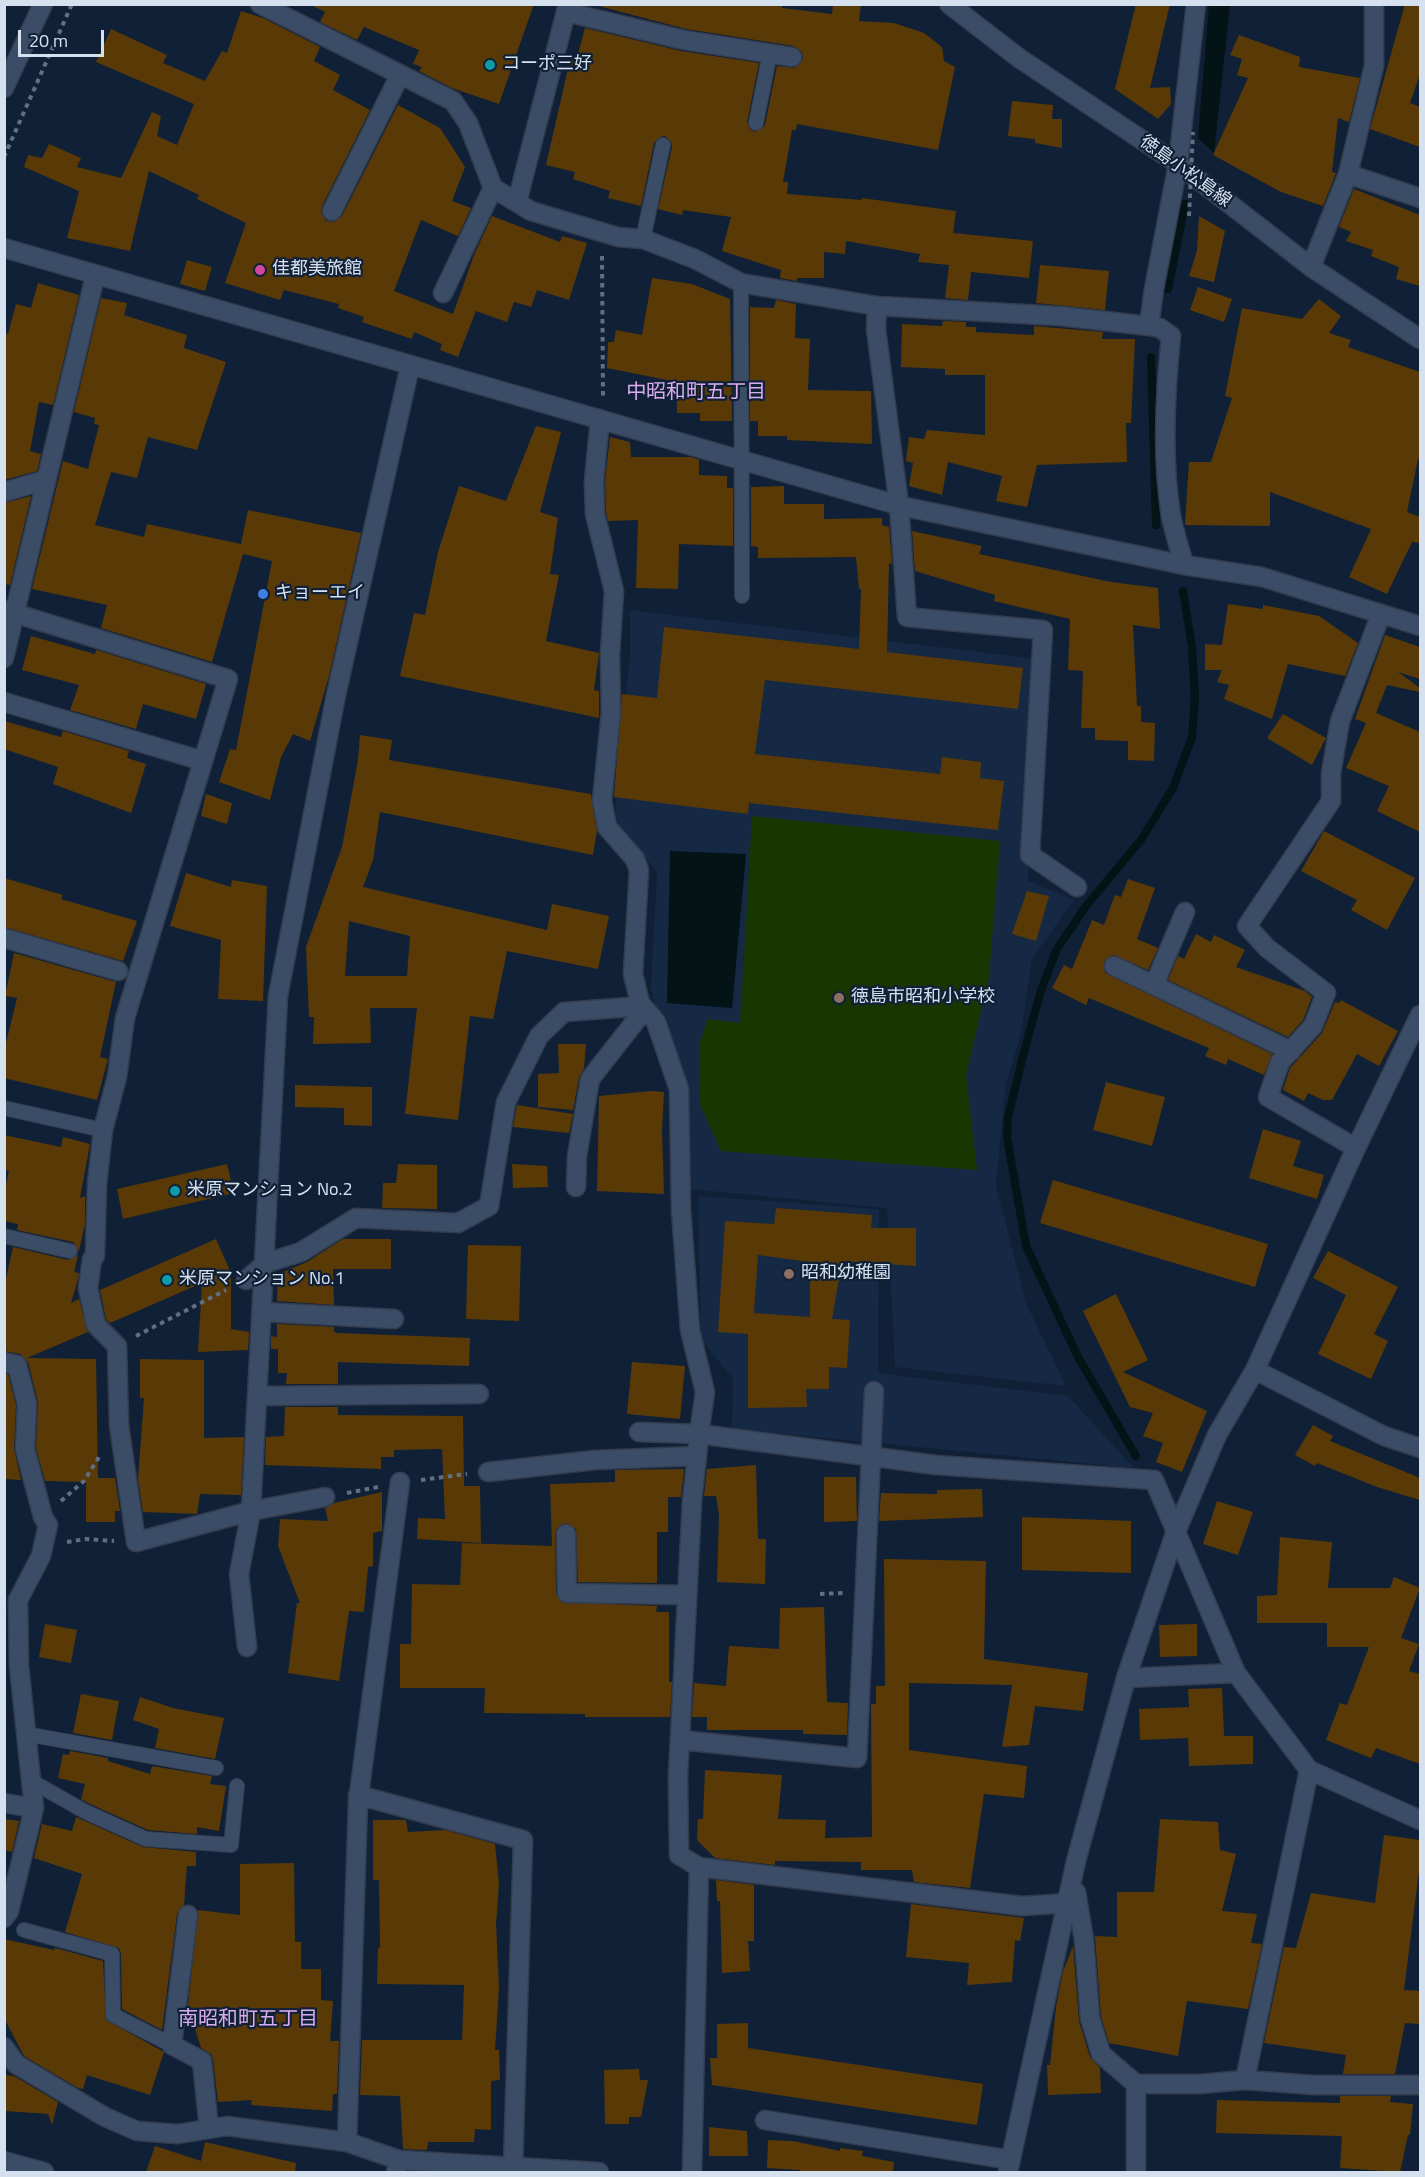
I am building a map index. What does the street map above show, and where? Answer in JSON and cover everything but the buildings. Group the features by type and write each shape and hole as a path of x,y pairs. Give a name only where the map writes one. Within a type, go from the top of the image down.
{"street":[{"path":"4,88 43,4"},
{"path":"260,4 453,101 468,123 493,188 531,211 618,237 643,239 695,260 741,283 877,306 1060,316 1160,328 1171,336 1167,377 1168,486 1171,518 1184,565"},
{"name":"徳島小松島線","path":"949,4 1019,58 1178,164 1311,267 1420,339"},
{"path":"1149,326 1178,164 1196,4"},
{"path":"1311,267 1348,174 1374,66 1374,4"},
{"path":"517,202 567,8 684,40 792,57"},
{"path":"332,211 400,75"},
{"path":"1348,174 1420,198"},
{"path":"443,293 493,188"},
{"path":"4,248 899,505 1184,565 1262,577 1420,626"},
{"path":"4,658 10,612 95,276"},
{"path":"877,306 876,329 899,505 907,617 1043,630 1030,855 1077,887"},
{"path":"247,1647 239,1574 251,1511 266,1263 264,1236 278,996 336,695 410,366"},
{"path":"600,419 594,481 595,514 614,591 610,654 611,712 602,801 607,826 635,859 639,870 632,964 643,1006 656,1022 679,1089 684,1263 690,1330 705,1392 697,1456 687,1595 680,1740 679,1855 699,1867 1022,1906 1069,1903"},
{"path":"4,492 45,480"},
{"path":"10,612 228,679 125,1018 117,1077 104,1130 97,1184 95,1256 92,1259 88,1288 96,1325 117,1346 119,1425 136,1542 251,1511 325,1497"},
{"path":"1356,1148 1268,1097 1280,1062 1313,1026 1326,993 1267,948 1247,926 1331,801 1331,774 1340,721 1381,614"},
{"path":"4,702 203,761"},
{"path":"1154,985 1185,912"},
{"path":"4,938 118,971"},
{"path":"1114,966 1291,1051"},
{"path":"246,1280 266,1263 301,1252 356,1218 458,1222 489,1206 506,1102 539,1036 564,1012 643,1006"},
{"path":"576,1187 577,1156 590,1079 643,1006"},
{"path":"765,2120 1009,2166 1073,1879 1126,1678 1175,1533 1217,1435 1255,1370 1356,1148 1420,1015"},
{"path":"263,1312 394,1318"},
{"path":"4,1362 17,1365 27,1404 25,1449 43,1517 48,1525 41,1556 18,1600 12,1665 26,1734 34,1808 9,1911 4,1918"},
{"path":"1255,1370 1384,1436 1420,1448"},
{"path":"680,1740 856,1758 874,1391"},
{"path":"257,1396 479,1395"},
{"path":"639,1432 699,1434 871,1458 1154,1480 1236,1674 1309,1770 1420,1820"},
{"path":"488,1472 595,1460 697,1456"},
{"path":"347,2142 350,1972 358,1795 400,1482"},
{"path":"566,1533 567,1593 687,1595"},
{"path":"1126,1678 1236,1674"},
{"path":"1245,2080 1309,1770"},
{"path":"358,1795 523,1840 513,2167"},
{"path":"4,1803 34,1808"},
{"path":"692,2172 699,1867"},
{"path":"1073,1879 1084,1940 1089,2018 1101,2054 1136,2084 1200,2084 1245,2080 1314,2085 1420,2085"},
{"path":"188,1915 172,2045 202,2061 209,2129"},
{"path":"4,2047 16,2064 105,2117 137,2131 178,2133 227,2126 347,2142 398,2166 513,2167 600,2172"},
{"path":"1136,2084 1136,2172"},
{"path":"4,2161 44,2172"}],"lane":[{"path":"756,123 770,53"},
{"path":"643,239 663,145"},
{"path":"741,283 742,596"},
{"path":"4,1108 104,1130"},
{"path":"4,1236 70,1251"},
{"path":"26,1734 216,1768"},
{"path":"31,1781 86,1812 146,1839 231,1845 237,1786"},
{"path":"24,1930 112,1954 113,2015 172,2045"}],"path":[{"path":"4,157 72,4"},
{"path":"1189,216 1193,132"},
{"path":"600,419 603,403 600,294 602,232"},
{"path":"117,1346 246,1280"},
{"path":"43,1517 84,1481 119,1425"},
{"path":"41,1556 63,1543 86,1539 136,1542"}],"shaded area":[{"path":"1209,5 1230,5 1214,153 1198,138"},
{"name":"徳島市昭和小学校","path":"630,610 1037,659 1028,881 1074,900 1032,959 1021,1032 1005,1088 996,1186 1026,1303 1066,1386 895,1367 887,1208 689,1189 684,1080 665,1014 655,1009 651,987 657,872 635,846 614,827 630,652"},
{"path":"670,851 746,854 732,1008 667,1003"},
{"name":"昭和幼稚園","path":"698,1196 879,1209 878,1373 1068,1396 1134,1468 732,1429 733,1379 701,1339"}],"green space":[{"path":"752,816 1000,841 989,977 966,1075 977,1170 721,1151 699,1102 699,1045 708,1019 740,1023"}],"waterway":[{"path":"1168,289 1185,204"},
{"path":"1151,357 1156,525"},
{"path":"1136,1456 1078,1357 1026,1246 1007,1137 1008,1117 1041,990 1057,949 1086,906 1141,840 1173,788 1192,737 1195,697 1192,647 1183,591"}],"place":[{"name":"コーポ三好","path":"490,65"},
{"name":"佳都美旅館","path":"260,270"},
{"name":"キョーエイ","path":"263,594"},
{"name":"徳島市昭和小学校","path":"839,998"},
{"name":"米原マンション No.2","path":"175,1191"},
{"name":"昭和幼稚園","path":"789,1274"},
{"name":"米原マンション No.1","path":"167,1280"}],"district":[{"name":"中昭和町五丁目","path":"696,393"},
{"name":"南昭和町五丁目","path":"248,2020"}]}
